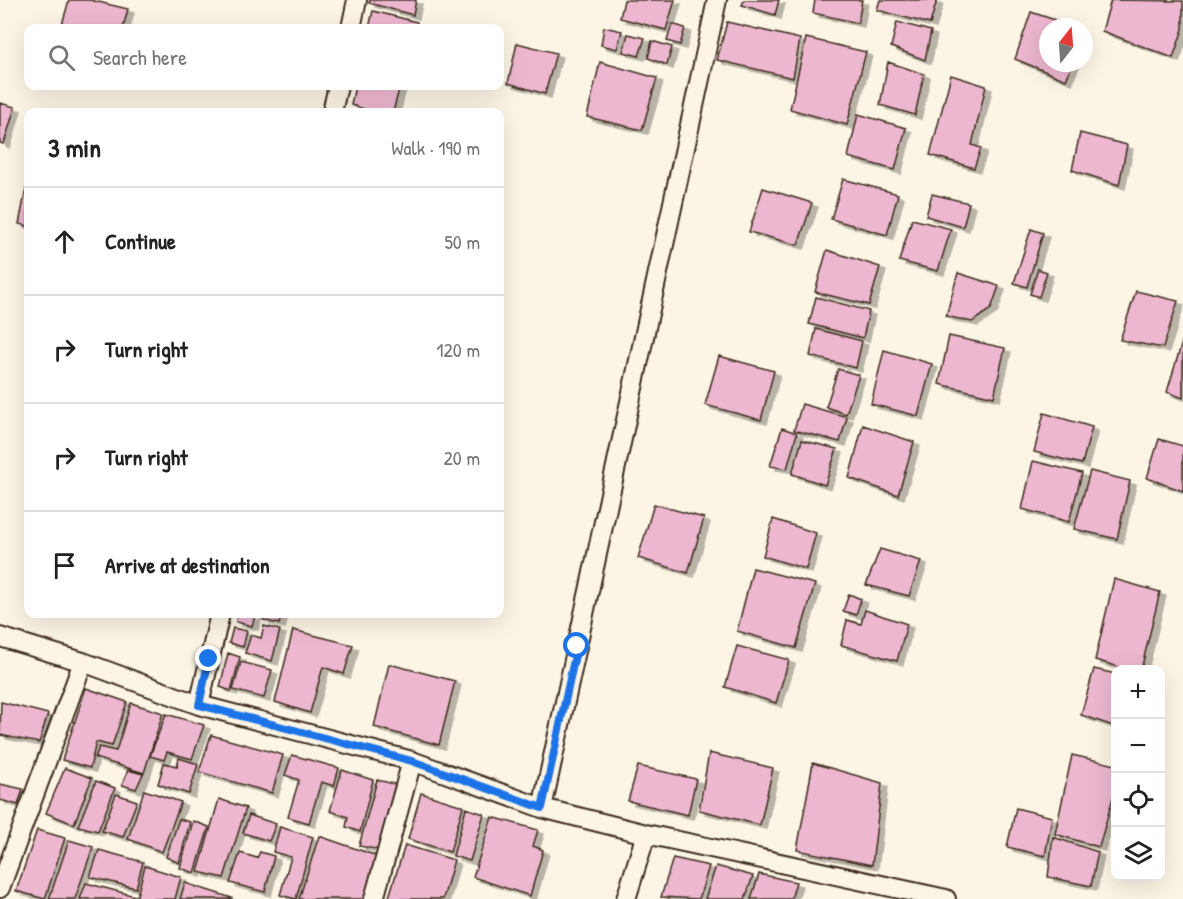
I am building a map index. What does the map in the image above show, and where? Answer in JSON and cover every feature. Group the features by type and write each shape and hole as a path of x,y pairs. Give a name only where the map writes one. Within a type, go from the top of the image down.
{"street":[{"path":"352,24 357,0"},
{"path":"542,808 717,0"},
{"path":"333,108 337,90"},
{"path":"199,705 218,618"},
{"path":"0,637 82,662 199,705 412,761 542,808 873,892 946,899"},
{"path":"0,888 82,662"},
{"path":"374,899 412,761"},
{"path":"626,899 646,834"}],"building":[{"path":"69,0 90,0 128,9 124,24 62,24"},
{"path":"370,0 416,0 413,15 369,3"},
{"path":"624,0 675,0 666,30 620,18"},
{"path":"744,0 779,0 775,15 742,5"},
{"path":"815,0 862,0 858,23 813,13"},
{"path":"880,0 937,0 930,24 877,10"},
{"path":"1111,0 1183,1 1183,29 1173,58 1102,31"},
{"path":"373,11 417,22 416,24 370,24"},
{"path":"1031,12 1049,18 1039,18 1039,69 1015,59"},
{"path":"727,22 800,39 793,78 717,60"},
{"path":"897,22 931,31 925,60 891,47"},
{"path":"672,24 685,28 680,45 667,41"},
{"path":"604,27 622,31 617,49 601,45"},
{"path":"628,34 645,38 639,56 623,52"},
{"path":"806,38 866,52 847,125 790,109"},
{"path":"652,41 672,47 667,65 648,58"},
{"path":"517,43 556,53 545,94 508,83"},
{"path":"600,62 657,78 642,130 587,117"},
{"path":"888,62 924,74 915,115 880,105"},
{"path":"1047,72 1069,72 1066,80"},
{"path":"951,75 986,86 972,145 981,148 974,168 930,155"},
{"path":"354,90 399,90 394,108 361,108 351,105"},
{"path":"0,103 15,107 4,144 0,143"},
{"path":"858,114 906,128 895,170 848,157"},
{"path":"1080,133 1127,145 1119,185 1072,170"},
{"path":"843,179 898,194 887,235 831,219"},
{"path":"763,188 812,203 798,245 749,232"},
{"path":"932,194 969,203 963,227 926,216"},
{"path":"24,199 24,225 19,224"},
{"path":"912,219 951,229 938,271 899,261"},
{"path":"1031,229 1043,233 1027,287 1014,283"},
{"path":"827,250 880,267 869,305 815,292"},
{"path":"1038,269 1047,272 1039,297 1030,294"},
{"path":"958,273 999,286 991,309 972,322 946,316"},
{"path":"1136,291 1178,301 1163,348 1120,340"},
{"path":"816,297 869,311 863,338 809,324"},
{"path":"816,329 862,341 856,368 810,356"},
{"path":"949,336 1005,348 994,397 939,384"},
{"path":"1183,339 1183,398 1167,392"},
{"path":"884,350 932,364 918,416 871,404"},
{"path":"719,356 774,371 761,420 705,405"},
{"path":"838,369 859,375 846,414 826,407"},
{"path":"802,404 847,417 840,442 794,430"},
{"path":"1044,413 1092,427 1082,464 1034,452"},
{"path":"863,425 914,442 898,495 849,478"},
{"path":"782,428 797,433 787,469 770,466"},
{"path":"1159,439 1183,446 1183,491 1147,478"},
{"path":"802,440 837,449 825,485 792,474"},
{"path":"1033,461 1082,473 1069,522 1022,509"},
{"path":"1090,471 1130,481 1117,539 1074,529"},
{"path":"654,504 704,518 688,573 638,558"},
{"path":"773,519 816,533 806,569 763,556"},
{"path":"880,549 921,561 909,596 866,585"},
{"path":"753,568 815,584 796,648 737,631"},
{"path":"1114,579 1160,592 1142,665 1112,665 1095,660"},
{"path":"849,594 861,599 856,615 843,611"},
{"path":"865,610 907,624 897,661 841,645 847,620 861,624"},
{"path":"236,618 254,618 252,626 236,622"},
{"path":"263,618 281,618 279,624 263,620"},
{"path":"264,626 280,630 272,661 245,653 251,635 261,638"},
{"path":"233,628 247,631 243,647 229,643"},
{"path":"293,630 353,645 344,674 323,667 310,713 275,702"},
{"path":"737,646 789,660 776,703 725,687"},
{"path":"228,653 240,657 231,691 220,687"},
{"path":"241,662 272,670 264,698 233,690"},
{"path":"389,664 455,681 439,745 374,727"},
{"path":"1094,669 1111,673 1111,725 1081,715"},
{"path":"86,688 127,702 112,746 96,742 90,768 62,760"},
{"path":"1,702 48,714 39,743 0,735"},
{"path":"131,703 163,713 144,773 95,758 99,747 116,751"},
{"path":"166,714 204,725 192,759 167,752 164,760 150,756"},
{"path":"211,735 283,755 272,793 199,772"},
{"path":"709,753 773,768 760,825 699,810"},
{"path":"292,755 339,768 334,786 321,782 309,823 288,817 299,780 285,775"},
{"path":"1072,755 1111,764 1111,805 1099,847 1055,834"},
{"path":"179,758 198,764 189,794 158,784 164,763 177,766"},
{"path":"813,763 882,783 872,865 797,850"},
{"path":"638,766 696,779 688,815 628,801"},
{"path":"65,768 92,778 74,824 46,813"},
{"path":"128,770 143,774 136,789 122,785"},
{"path":"342,770 373,780 360,832 346,827 348,817 330,811"},
{"path":"377,780 399,785 381,850 359,846"},
{"path":"96,781 115,788 98,831 78,826"},
{"path":"0,784 23,789 18,805 0,800"},
{"path":"144,790 181,802 162,852 128,839"},
{"path":"421,793 463,806 450,852 408,839"},
{"path":"116,794 137,801 123,837 102,831"},
{"path":"219,799 246,808 224,878 198,872"},
{"path":"466,808 484,814 470,861 453,856"},
{"path":"1016,808 1052,817 1045,856 1007,847"},
{"path":"249,815 276,824 269,841 243,833"},
{"path":"492,817 538,830 533,846 543,850 530,896 473,877"},
{"path":"179,819 190,822 179,863 166,857"},
{"path":"193,821 209,827 195,873 180,868"},
{"path":"280,827 313,837 296,899 280,895 291,857 273,852"},
{"path":"37,830 65,838 45,899 16,891"},
{"path":"319,836 377,856 364,899 299,899"},
{"path":"1053,837 1098,852 1091,886 1048,877"},
{"path":"69,840 93,847 75,899 49,899"},
{"path":"405,845 454,860 443,899 389,897"},
{"path":"99,850 143,862 136,888 90,877"},
{"path":"260,852 274,856 265,892 230,883 240,853 257,858"},
{"path":"673,858 709,866 699,899 661,897"},
{"path":"145,866 181,877 175,899 136,899"},
{"path":"716,866 753,876 745,899 705,899"},
{"path":"759,874 796,882 791,899 751,899"},
{"path":"86,883 135,896 134,899 80,899"},
{"path":"185,883 232,898 232,899 180,899"}],"route":[{"path":"209,659 199,705 412,761 542,808 577,646"}]}
